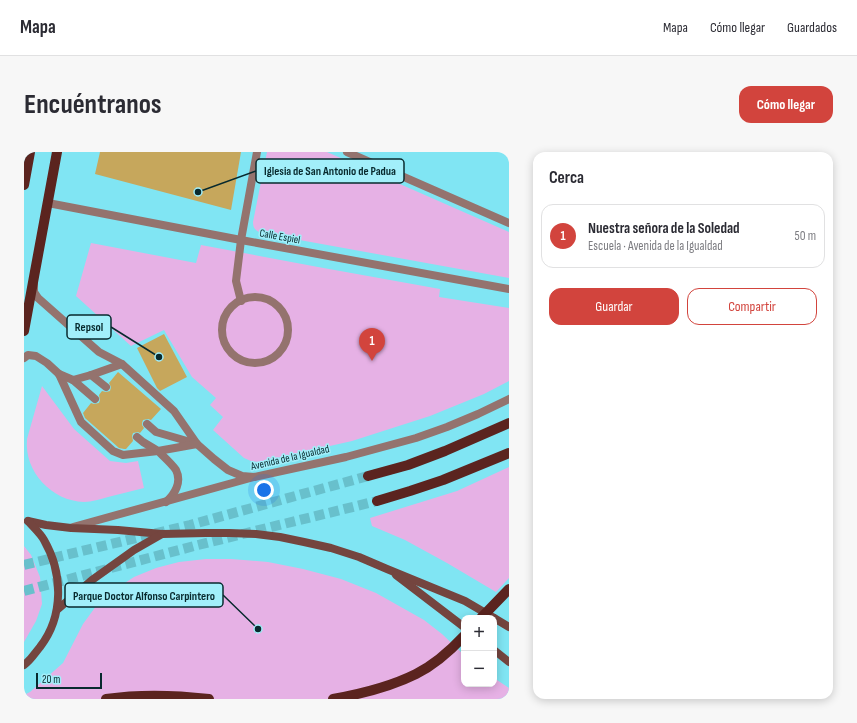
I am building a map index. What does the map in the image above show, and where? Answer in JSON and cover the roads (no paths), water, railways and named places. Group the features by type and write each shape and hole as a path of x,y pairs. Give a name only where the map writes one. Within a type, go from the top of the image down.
{"main road":[{"path":"24,185 30,152"},
{"path":"24,332 57,152"},
{"path":"368,476 408,465 445,451 509,423"},
{"path":"377,501 410,492 509,453"},
{"path":"26,519 46,525 71,528 162,534 229,533 280,537 331,548 359,557 465,601 489,615"},
{"path":"24,665 29,662 47,638 58,608 58,584 54,561 43,539 26,519"},
{"path":"58,608 92,580 134,550 162,534"},
{"path":"387,569 461,625"},
{"path":"484,615 509,589"},
{"path":"497,620 509,627"},
{"path":"333,699 360,694 403,680 416,674 440,658 461,639"},
{"path":"495,651 509,662"},
{"path":"106,699 161,696 209,699"}],"street":[{"path":"241,301 236,281 241,240 257,152"},
{"path":"348,152 509,223"},
{"name":"Calle Espiel","path":"48,203 509,289"},
{"path":"34,278 34,292 38,298 99,352 122,364 174,411 197,444 228,470 242,476 254,477"},
{"path":"251,297 271,301 285,316 288,326 288,337 278,355 269,360 258,363 247,362 236,358 228,350 223,339 222,328 225,316 232,307 241,301 251,297"},
{"path":"24,358 28,356 36,356 59,374 73,380 95,399"},
{"path":"73,380 122,364"},
{"path":"59,374 81,422 113,451 123,455 197,444"},
{"path":"91,374 106,387"},
{"name":"Avenida de la Igualdad","path":"71,528 254,477 346,457 416,438 478,414 509,399"},
{"path":"147,424 156,432 197,444"},
{"path":"137,437 158,451 176,470 178,484 175,492 166,502"}],"tunnel":[{"path":"24,565 190,525 368,476"},
{"path":"24,591 198,545 377,501"}],"place":[{"name":"Iglesia de San Antonio de Padua","path":"198,192"},
{"name":"Repsol","path":"159,357"},
{"name":"Nuestra señora de la Soledad","path":"372,361"},
{"name":"Parque Doctor Alfonso Carpintero","path":"258,629"}]}
